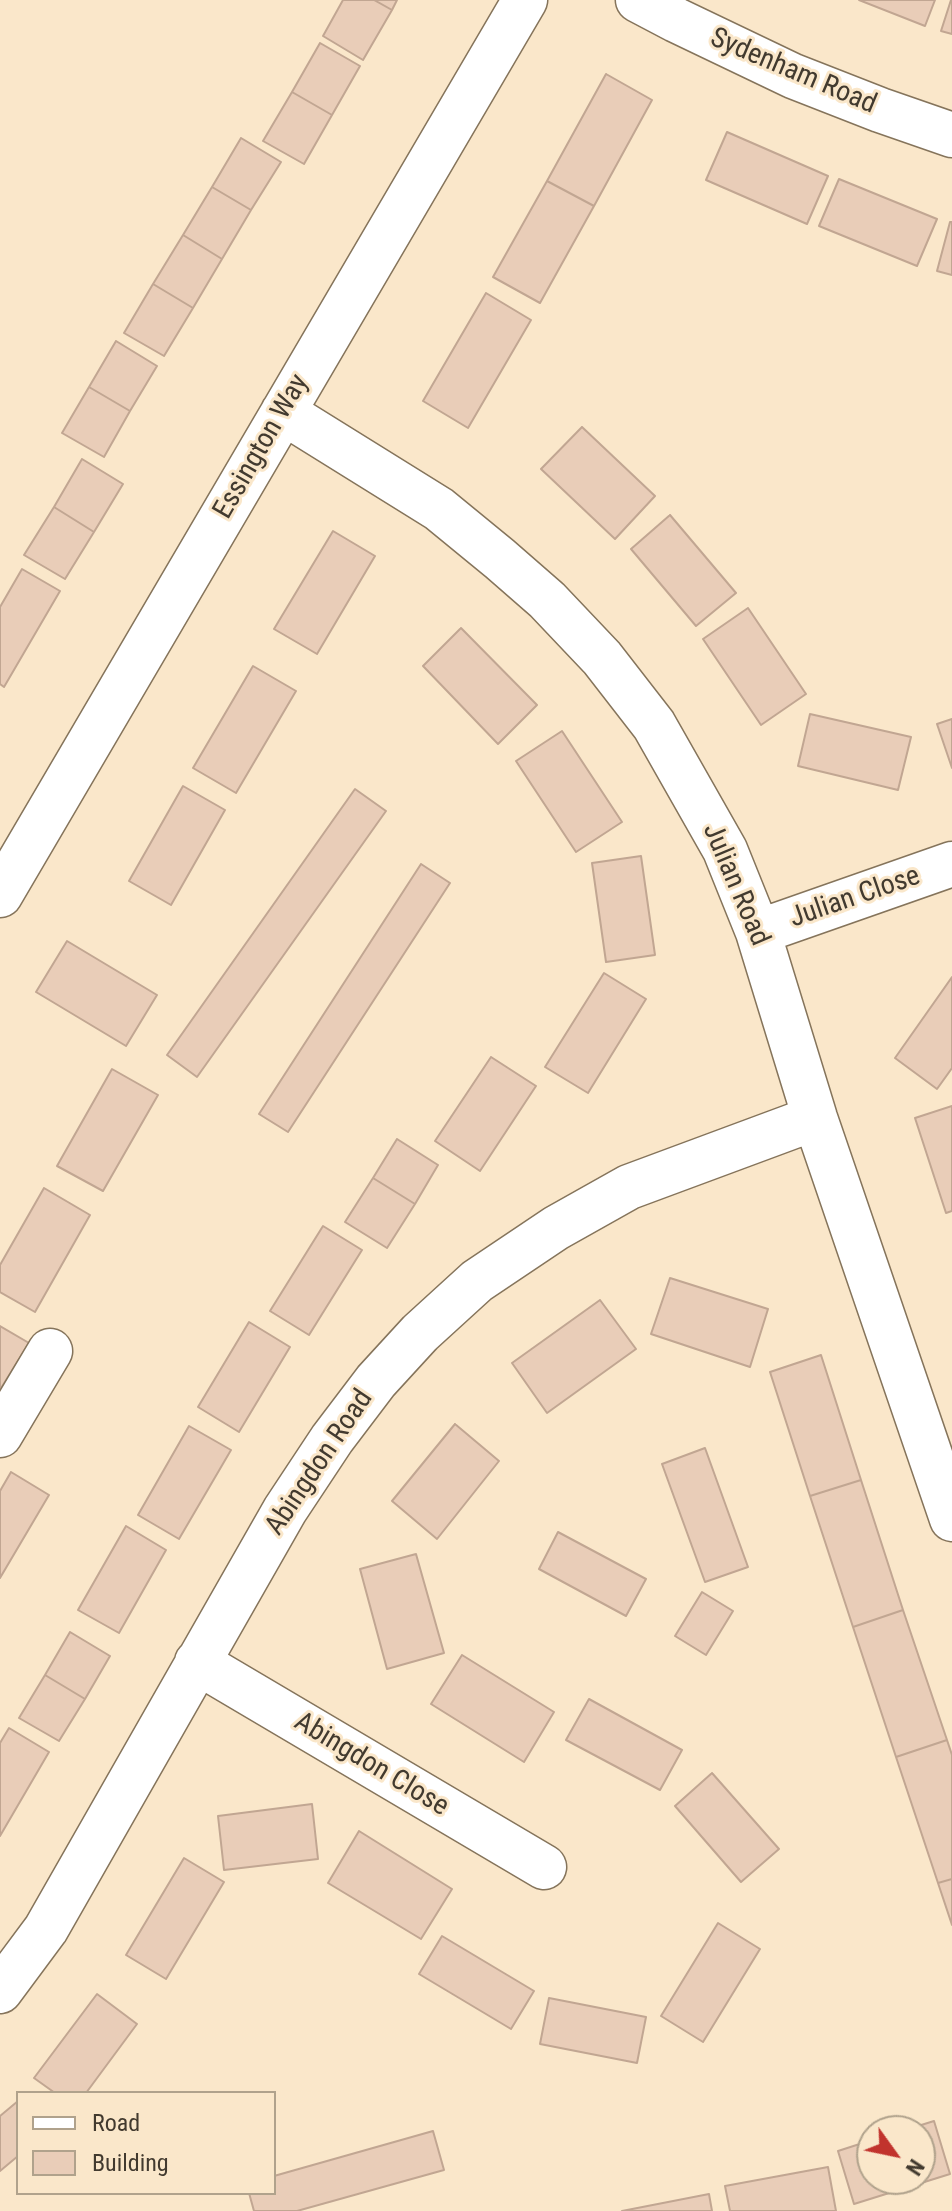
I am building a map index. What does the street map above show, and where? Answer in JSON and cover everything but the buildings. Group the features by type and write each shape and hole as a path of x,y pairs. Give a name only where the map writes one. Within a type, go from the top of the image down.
{"street":[{"name":"Essington Way","path":"0,895 525,0"},
{"name":"Sydenham Road","path":"638,0 793,76 952,135"},
{"name":"Julian Road","path":"283,412 439,509 547,600 602,658 654,725 725,850 758,932 815,1118 952,1519"},
{"name":"Julian Close","path":"758,932 952,864"},
{"name":"Abingdon Road","path":"0,1991 46,1929 285,1510 332,1439 376,1381 420,1333 477,1281 556,1228 629,1187 815,1118"},
{"path":"0,1435 50,1351"},
{"name":"Abingdon Close","path":"197,1662 544,1867"}]}
